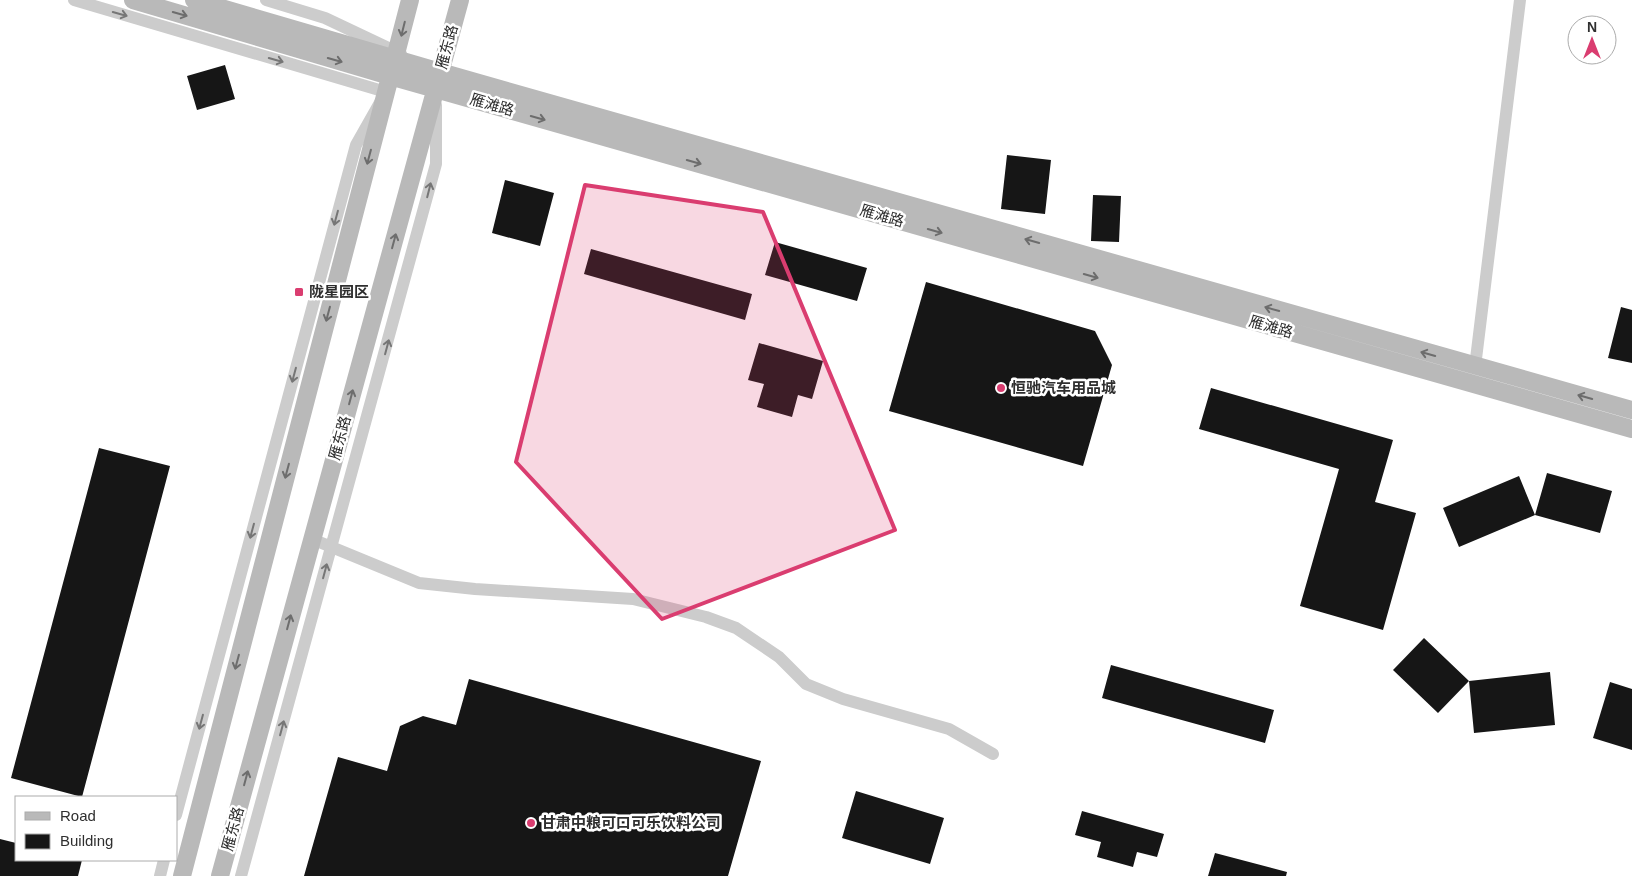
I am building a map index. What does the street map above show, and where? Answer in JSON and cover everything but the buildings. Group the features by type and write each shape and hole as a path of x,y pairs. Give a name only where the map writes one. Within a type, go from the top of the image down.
{"main road":[{"name":"雁滩路","path":"133,0 392,70 438,80 1632,410"},
{"name":"雁滩路","path":"194,0 392,70"},
{"path":"182,876 410,0"},
{"name":"雁东路","path":"220,876 460,0"},
{"name":"雁滩路","path":"438,80 1632,429"}],"street":[{"name":"雁滩路","path":"74,0 438,80"},
{"name":"雁滩路","path":"266,0 325,18 392,70"},
{"path":"1475,367 1520,0"},
{"path":"178,808 356,144 392,70"},
{"path":"241,876 436,164 438,80"},
{"path":"312,539 419,583 475,589 633,599 706,617 736,628 779,657 806,684 843,699 949,728 993,754"},
{"path":"160,876 164,861"}],"highlighted area":[{"path":"585,185 763,212 895,530 662,619 516,462"}],"place":[{"name":"陇星园区","path":"299,292"},
{"name":"恒驰汽车用品城","path":"1001,388"},
{"name":"甘肃中粮可口可乐饮料公司","path":"531,823"}]}
